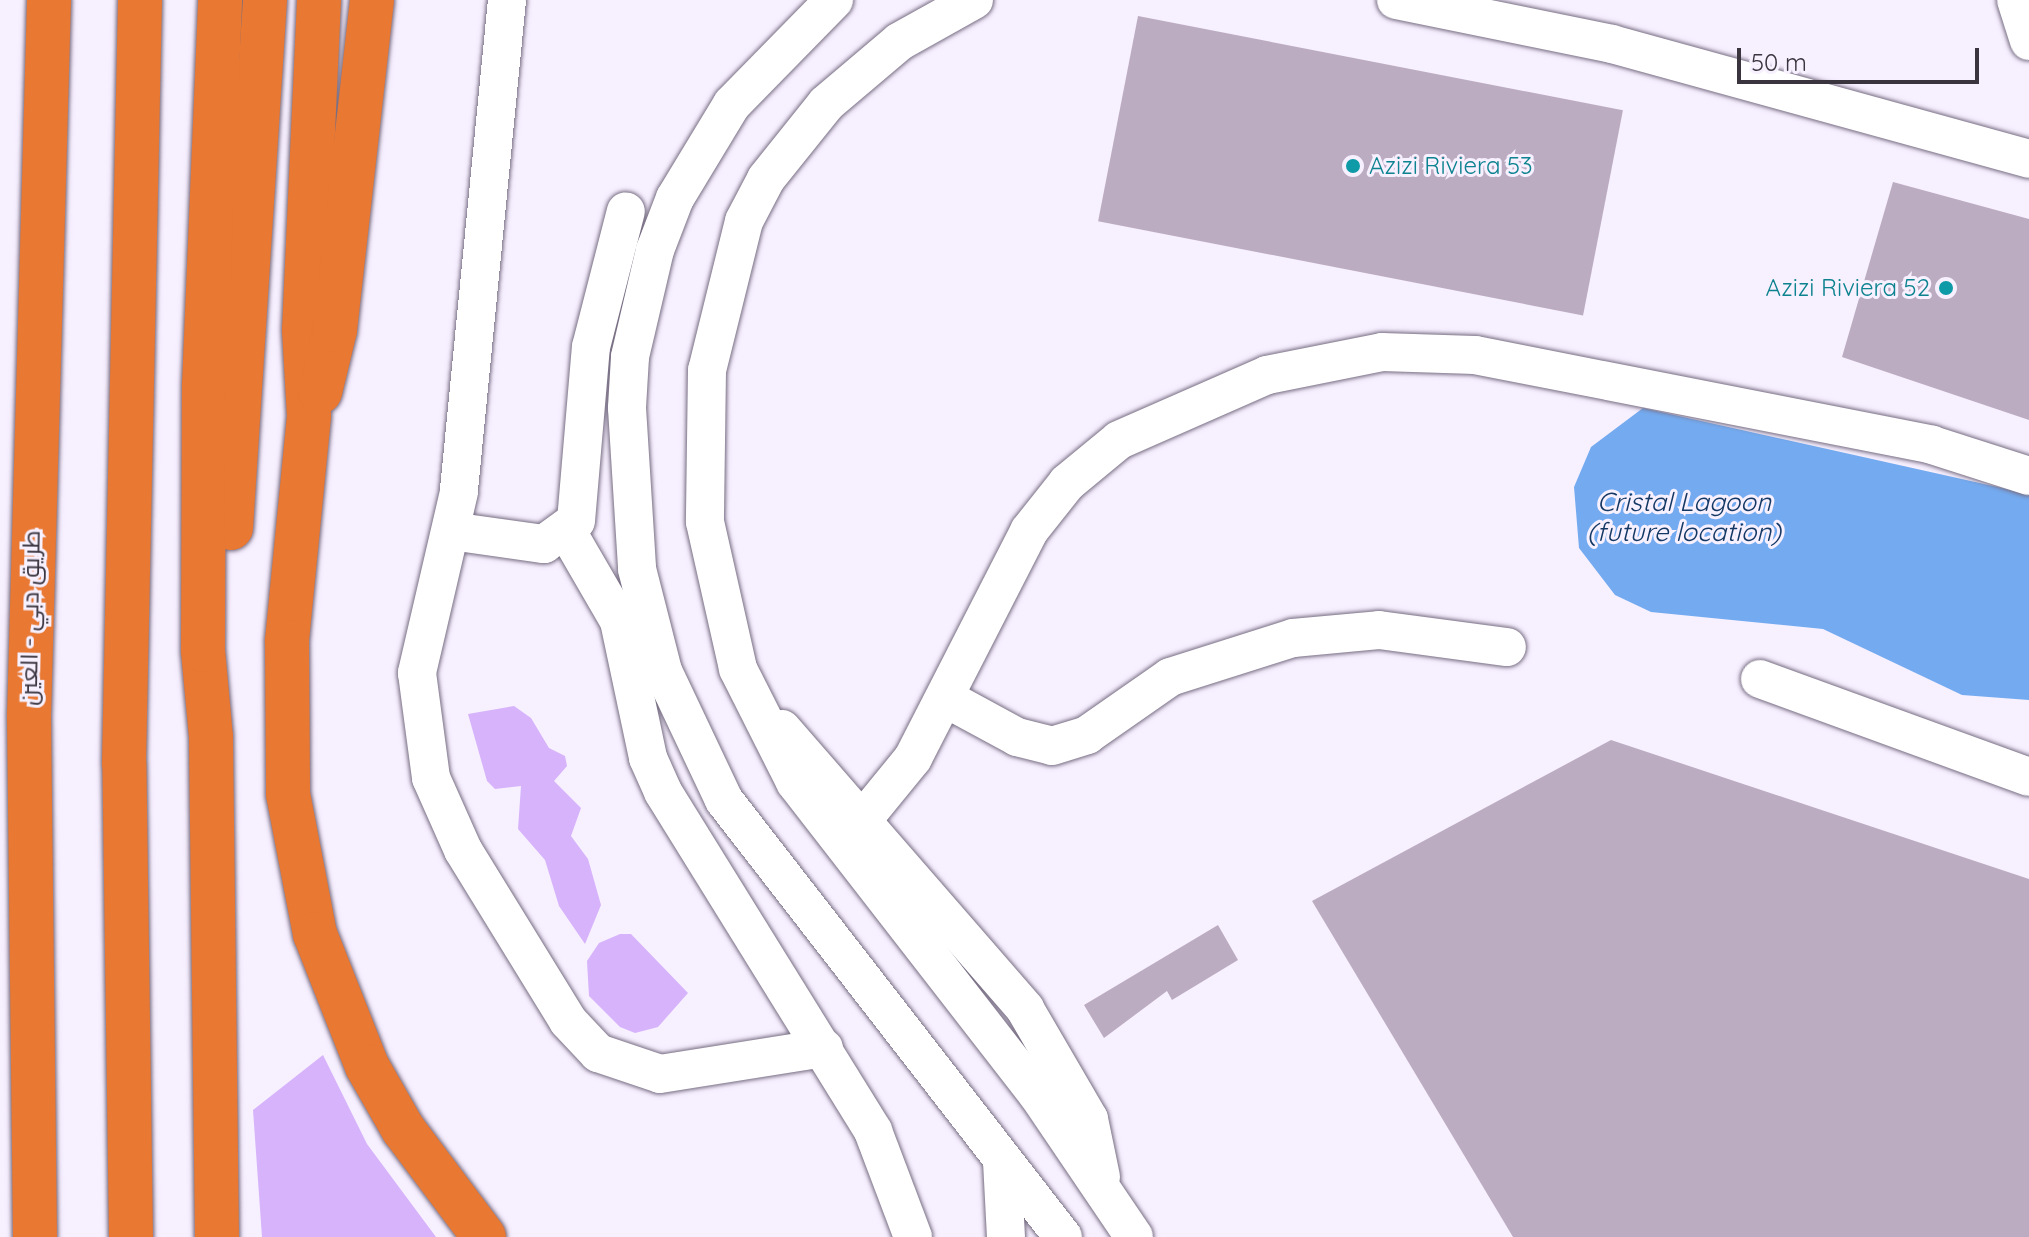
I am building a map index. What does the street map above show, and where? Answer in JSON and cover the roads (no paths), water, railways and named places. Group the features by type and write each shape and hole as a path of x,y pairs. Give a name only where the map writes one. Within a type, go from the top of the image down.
{"highway":[{"name":"طريق دبي - العين","path":"35,1237 29,716 49,0"},
{"path":"131,1237 125,717 140,0"},
{"path":"217,1237 211,737 203,650 204,385 220,0"},
{"path":"211,737 224,689 265,0"},
{"path":"319,0 304,330 309,416 284,723 299,865 315,934 367,1066 403,1129 484,1237"},
{"path":"309,416 332,352 372,0"}],"street":[{"path":"507,0 451,531 420,639 422,740 445,815 568,1021 598,1053 660,1074 824,1048"},
{"path":"834,0 732,104 675,198 655,250 628,396 637,569 663,671 724,800 1063,1237"},
{"path":"974,0 899,42 826,104 766,179 728,270 707,370 702,471 713,573 754,708 816,812 932,959 1134,1237"},
{"path":"1396,0 1612,44 2029,159"},
{"path":"2016,0 2029,41"},
{"path":"451,531 544,544 568,533 579,508 591,347 626,211"},
{"path":"860,823 898,782 947,699 1029,531 1089,462 1212,395 1324,361 1382,352 1475,355 1932,445 2029,476"},
{"path":"568,533 619,621 648,758 663,792 824,1048 888,1160 913,1237"},
{"path":"947,699 1017,737 1052,746 1087,735 1170,677 1293,638 1393,631 1507,647"},
{"path":"1760,679 2029,777"},
{"path":"754,708 795,740 923,900 998,976 1053,1050 1089,1119 1101,1188"},
{"path":"923,900 932,959"},
{"path":"1001,1159 1010,1200 1006,1237"}],"water":[{"name":"Cristal Lagoon (future location)","path":"1643,408 2029,494 2029,700 1962,695 1823,629 1651,612 1615,595 1579,548 1574,487 1591,447"}],"place":[{"name":"Azizi Riviera 53","path":"1353,166"},
{"name":"Azizi Riviera 52","path":"1946,288"}]}
